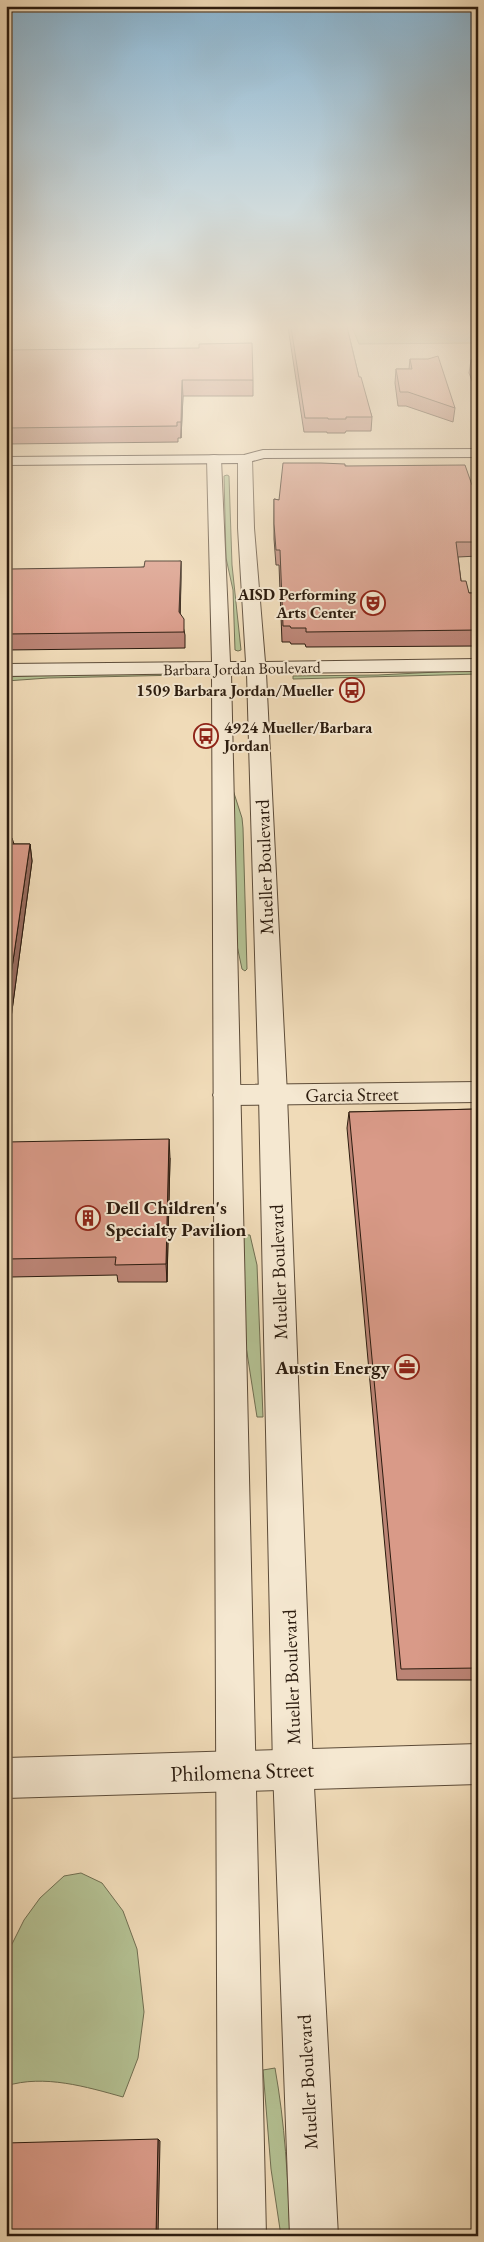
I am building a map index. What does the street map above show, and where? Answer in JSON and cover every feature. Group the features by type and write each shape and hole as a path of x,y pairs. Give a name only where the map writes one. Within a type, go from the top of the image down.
{"street":[{"path":"245,459 263,454 478,453"},
{"name":"Mueller Boulevard","path":"214,459 221,676 242,2236"},
{"path":"6,461 245,459 264,464 478,462"},
{"name":"Mueller Boulevard","path":"245,459 246,528 256,676 273,1095 293,1768 314,2236"},
{"name":"Barbara Jordan Boulevard","path":"256,676 478,665"},
{"name":"Barbara Jordan Boulevard","path":"6,670 478,682"},
{"name":"Barbara Jordan Boulevard","path":"6,687 221,676"},
{"name":"Garcia Street","path":"227,1095 478,1092"},
{"name":"Philomena Street","path":"6,1778 478,1764"}],"green space":[{"path":"224,476 229,476 232,565 241,650 238,651 235,650 233,590 226,558"},
{"path":"478,670 478,674 293,679 293,676 378,675"},
{"path":"178,673 182,675 48,678 6,681 6,677 43,675"},
{"path":"233,790 242,818 243,828 247,969 245,971 242,969 235,936"},
{"path":"243,1235 250,1235 257,1265 263,1417 257,1417 245,1340"},
{"path":"81,1873 102,1883 123,1911 137,1949 144,2012 138,2058 123,2097 65,2083 35,2081 6,2086 6,1956 24,1920 40,1898 64,1876"},
{"path":"275,2068 286,2152 290,2236 281,2236 271,2169 263,2070"}],"building":[{"path":"283,463 345,464 345,466 465,465 472,485 478,485 478,542 456,542 461,581 466,581 469,593 478,593 478,630 306,632 306,628 283,626 280,550 276,550 274,499 279,500"},
{"path":"145,561 181,561 179,612 184,619 184,632 6,634 6,587 10,569 144,567"},
{"path":"6,838 12,838 11,844 30,844 6,1009"},
{"path":"478,1109 478,1668 401,1669 349,1112"},
{"name":"Dell Children's Specialty Pavilion","path":"169,1139 166,1264 115,1265 116,1257 7,1259 6,1263 6,1142"},
{"path":"158,2139 156,2236 6,2236 6,2143"}],"place":[{"name":"AISD Performing Arts Center","path":"373,603"},
{"name":"1509 Barbara Jordan/Mueller","path":"352,690"},
{"name":"4924 Mueller/Barbara Jordan","path":"206,736"},
{"name":"Dell Children's Specialty Pavilion","path":"88,1218"},
{"name":"Austin Energy","path":"407,1367"}]}
